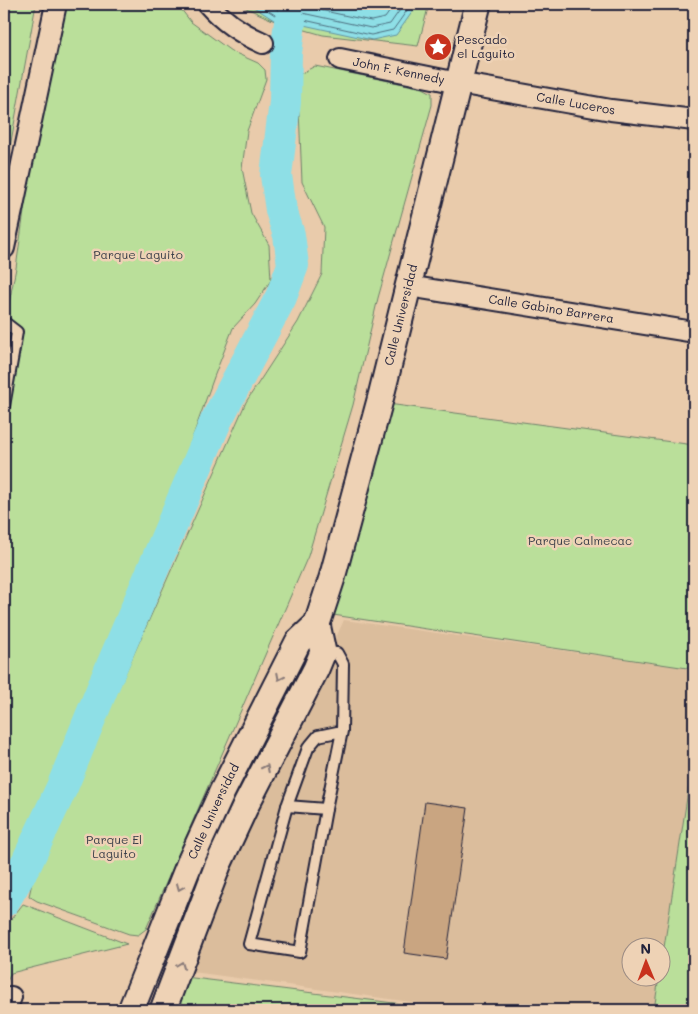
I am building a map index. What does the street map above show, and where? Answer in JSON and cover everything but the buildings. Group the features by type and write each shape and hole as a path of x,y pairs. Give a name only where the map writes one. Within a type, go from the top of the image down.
{"street":[{"path":"4,248 56,4"},
{"path":"208,4 243,34 263,44"},
{"name":"Calle Universidad","path":"131,1010 190,862 222,792 310,647 332,578 378,409 478,4"},
{"name":"John F. Kennedy","path":"340,59 458,83"},
{"name":"Calle Luceros","path":"458,83 611,110 694,120"},
{"name":"Calle Gabino Barrera","path":"408,286 694,332"},
{"name":"Calle Universidad","path":"163,1010 218,865 246,805 316,669 310,647"},
{"path":"222,792 246,805"}],"lane":[{"path":"4,322 17,332 4,406"},
{"path":"310,647 337,653 344,664 342,731 300,952 249,944 288,806 308,748 318,736 342,731"},
{"path":"288,806 326,809"}],"shaded area":[{"path":"344,620 694,669 694,752 666,936 620,936 620,986 658,986 654,1010 469,1010 186,971 220,875"}],"green space":[{"path":"4,4 36,4 4,180"},
{"name":"Parque Laguito","path":"61,4 177,4 191,22 231,51 258,63 265,70 266,79 247,131 242,168 251,213 269,245 271,280 255,304 233,328 147,564 109,641 77,713 37,828 4,889 4,328 16,268 36,127"},
{"path":"240,4 429,4 418,46 323,35 277,22"},
{"name":"Parque El Laguito","path":"315,66 423,88 432,93 432,105 378,298 353,405 308,556 146,929 138,935 129,934 37,901 29,896 32,883 246,402 298,322 322,274 324,227 302,182 298,85 300,74"},
{"name":"Parque Calmecac","path":"388,404 694,445 694,669 333,615"},
{"path":"694,752 694,1010 654,1010 658,986 670,986 670,936 666,936"},
{"path":"23,904 127,944 11,973 4,988 4,928"},
{"path":"185,977 450,1010 172,1010"}],"water":[{"path":"249,4 414,4 413,11 396,35 372,40 290,22 277,22"}],"waterway":[{"path":"4,901 27,862 63,785 216,421 281,297 293,265 289,235 281,210 276,175 285,102 286,53 290,22"}],"place":[{"name":"Pescado el Laguito","path":"438,47"}]}
